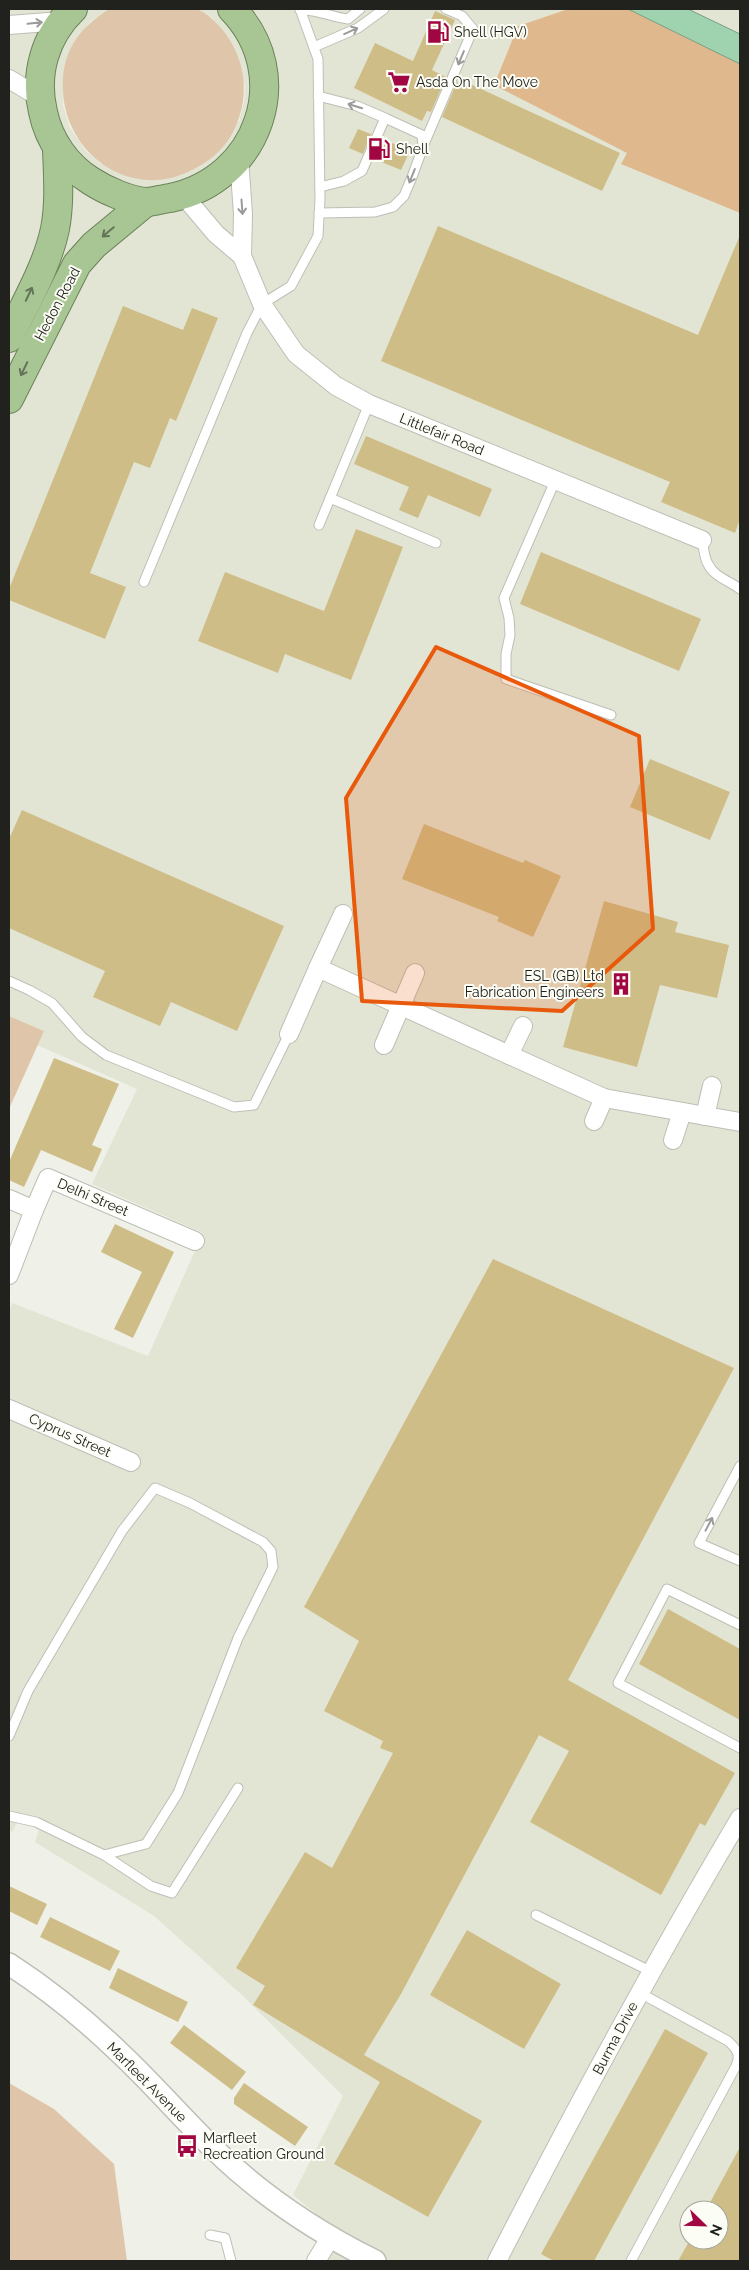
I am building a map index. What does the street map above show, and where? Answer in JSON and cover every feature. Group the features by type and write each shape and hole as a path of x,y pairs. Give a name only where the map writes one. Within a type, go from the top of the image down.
{"highway":[{"path":"67,15 48,44 40,70 39,97 45,124 57,149 79,173 107,191 146,202 184,195 204,186 223,174 239,158 253,136 262,110 265,92 259,52 239,13"},
{"name":"Hedon Road","path":"9,338 48,254 55,230 59,202 57,149"},
{"name":"Hedon Road","path":"9,399 77,264 100,239 146,202"}],"street":[{"path":"9,24 67,15"},
{"path":"9,79 39,97"},
{"name":"Littlefair Road","path":"239,158 243,214 242,256 262,304 296,354 336,386 369,404 702,540"},
{"name":"Littlefair Road","path":"184,195 216,234 242,256"},
{"path":"289,1034 343,914"},
{"path":"318,968 604,1098 740,1122"},
{"path":"384,1045 415,974"},
{"path":"509,1055 523,1026"},
{"path":"704,1116 712,1086"},
{"path":"594,1122 604,1098"},
{"path":"673,1140 682,1112"},
{"name":"Delhi Street","path":"34,1210 48,1178 195,1240"},
{"path":"9,1199 34,1210 9,1275"},
{"name":"Cyprus Street","path":"9,1409 131,1462"},
{"name":"Burma Drive","path":"498,2261 556,2148 679,1921 740,1818"},
{"name":"Marfleet Avenue","path":"9,1964 39,1984 121,2053 215,2150 272,2197 330,2238 375,2261"},
{"path":"316,2261 330,2238"}],"lane":[{"path":"144,582 247,333 262,304 291,286 318,236 320,187 318,59 300,9 311,9 330,16 348,18 360,9"},
{"path":"314,47 358,28 384,9"},
{"path":"319,213 375,212 393,207 404,196 473,29 462,16 446,9"},
{"path":"318,96 357,106 422,135 423,147"},
{"path":"320,187 344,180 362,171 385,118"},
{"path":"319,525 369,404"},
{"path":"555,481 504,598 510,618 510,635 506,654 506,679 611,715"},
{"path":"330,498 436,543"},
{"path":"702,540 707,563 714,574 731,582 740,589"},
{"path":"9,981 52,1003 82,1037 106,1055 234,1107 254,1105 289,1034"},
{"path":"740,1466 699,1542 740,1561"},
{"path":"9,1736 28,1691 81,1604 122,1531 155,1488 190,1502 264,1542 271,1551 273,1567 238,1638 178,1793 146,1844 104,1856"},
{"path":"740,1625 667,1589 618,1683 740,1748"},
{"path":"9,1816 36,1822 104,1856 152,1886 172,1894 238,1788"},
{"path":"536,1915 652,1972"},
{"path":"631,2261 736,2066 738,2057 736,2048 728,2042 640,1993"},
{"path":"210,2235 225,2238 231,2261"}],"highlighted area":[{"path":"436,647 639,736 653,929 562,1011 362,1001 346,798"}],"shaded area":[{"path":"170,7 199,10 222,29 230,41 237,54 244,80 242,107 232,134 224,146 214,156 196,168 167,179 145,180 124,175 104,165 88,151 75,133 66,112 63,89 66,59 81,32 109,9"},
{"path":"9,9 109,9 91,21 74,42 67,58 63,105 70,128 86,151 100,163 116,172 134,178 239,121 244,101 245,85 213,18 198,9 568,9 518,26 494,85 628,153 622,164 740,213 740,2261 329,2261 326,2222 293,2195 343,2096 243,1996 154,1916 35,1842 39,1830 20,1818 12,1832 9,1830 9,1311 12,1303 148,1356 203,1233 92,1184 137,1089 37,1045 44,1031 9,1016"},
{"path":"568,9 628,9 740,64 740,213 621,164 627,153 494,85 518,26"},
{"path":"628,9 688,9 740,34 740,64"},
{"path":"688,9 740,9 740,34"},
{"path":"9,1016 44,1031 9,1109"},
{"path":"9,2083 54,2109 114,2164 127,2261 9,2261"}],"building":[{"name":"Asda On The Move","path":"435,11 455,20 432,70 446,77 431,112 427,111 422,121 354,88 375,43 413,61"},
{"path":"457,82 467,86 468,83 620,153 602,191 442,117"},
{"path":"358,129 371,134 363,154 349,148"},
{"path":"383,139 410,151 401,170 374,159"},
{"path":"438,226 698,335 740,235 740,519 735,533 661,502 670,482 381,361"},
{"path":"123,306 183,330 192,308 218,318 176,421 170,418 150,468 134,462 90,573 126,587 105,639 9,600 9,589"},
{"path":"366,436 492,489 480,517 428,495 418,518 399,510 409,487 354,464"},
{"path":"356,529 403,547 351,680 285,654 278,673 198,641 225,572 324,611"},
{"path":"541,552 701,619 679,671 520,604"},
{"path":"650,759 730,792 710,840 630,807"},
{"path":"22,810 284,926 237,1031 171,1002 160,1026 93,997 105,971 9,928 9,839"},
{"path":"424,824 523,863 525,860 561,876 533,937 497,921 499,917 402,879"},
{"name":"ESL (GB) Ltd Fabrication Engineers","path":"604,901 678,922 675,932 729,945 717,998 660,985 637,1067 563,1047"},
{"path":"54,1058 119,1084 92,1145 102,1149 92,1172 41,1150 24,1187 9,1180 9,1162"},
{"path":"115,1224 174,1252 133,1338 114,1329 142,1272 101,1252"},
{"path":"493,1259 734,1368 568,1680 735,1773 705,1826 700,1823 661,1895 530,1822 569,1751 539,1735 401,1994 364,2055 482,2121 428,2217 334,2164 380,2082 253,2005 265,1986 236,1968 305,1852 332,1868 393,1753 380,1748 383,1741 324,1711 359,1641 304,1607"},
{"path":"668,1609 740,1649 740,1720 639,1664"},
{"path":"9,1886 47,1904 37,1925 9,1911"},
{"path":"50,1917 120,1951 110,1971 40,1937"},
{"path":"467,1930 561,1984 524,2049 430,1995"},
{"path":"118,1968 188,2002 178,2022 109,1988"},
{"path":"184,2025 246,2072 232,2090 170,2043"},
{"path":"665,2029 708,2053 594,2261 554,2261 541,2254"},
{"path":"244,2083 308,2127 295,2146 234,2104 234,2098"},
{"path":"740,2147 740,2261 678,2261 684,2250 729,2250 729,2200 711,2200"}],"place":[{"name":"Shell (HGV)","path":"438,32"},
{"name":"Asda On The Move","path":"399,82"},
{"name":"Shell","path":"379,149"},
{"name":"ESL (GB) Ltd Fabrication Engineers","path":"621,984"},
{"name":"Marfleet Recreation Ground","path":"187,2146"}]}
